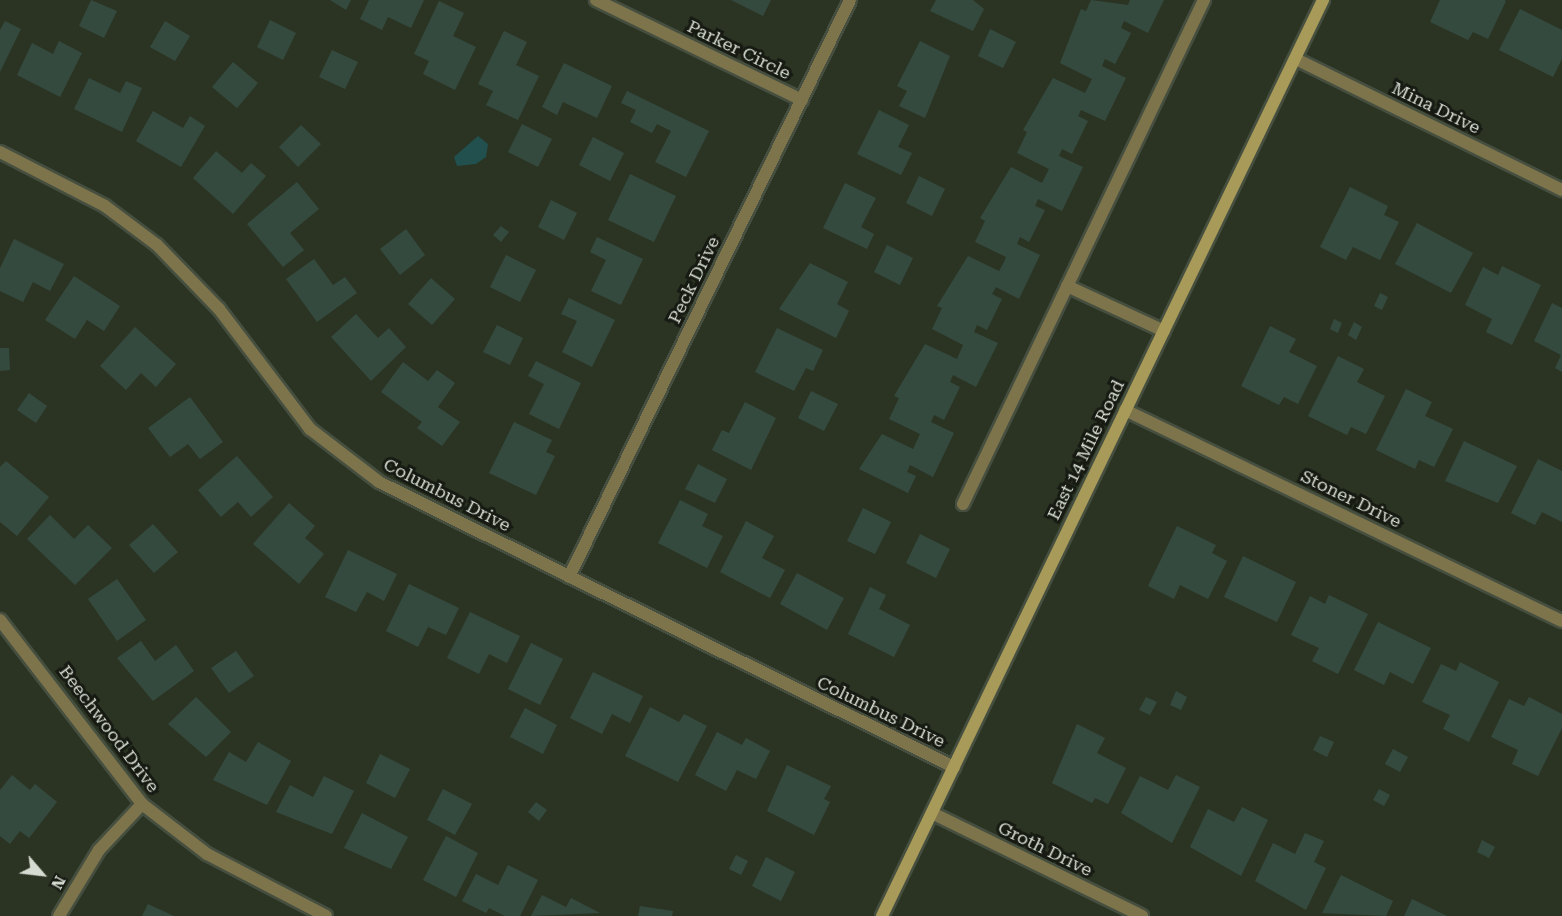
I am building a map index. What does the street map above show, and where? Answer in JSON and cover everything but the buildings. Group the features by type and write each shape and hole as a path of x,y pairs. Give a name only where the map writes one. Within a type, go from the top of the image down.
{"main road":[{"name":"East 14 Mile Road","path":"882,916 1323,0"}],"street":[{"name":"Parker Circle","path":"597,0 801,100"},
{"name":"Peck Drive","path":"569,577 850,0"},
{"path":"963,504 1204,0"},
{"name":"Mina Drive","path":"1296,59 1562,190"},
{"name":"Columbus Drive","path":"0,152 105,206 157,245 219,309 310,429 363,471 569,577 954,767"},
{"path":"1067,286 1164,331"},
{"name":"Stoner Drive","path":"1125,410 1562,621"},
{"name":"Beechwood Drive","path":"0,620 142,804 207,854 327,916"},
{"path":"58,916 99,850 142,804"},
{"name":"Groth Drive","path":"932,813 1142,916"}],"water":[{"path":"478,136 488,144 486,157 476,164 457,166 454,157"}]}
